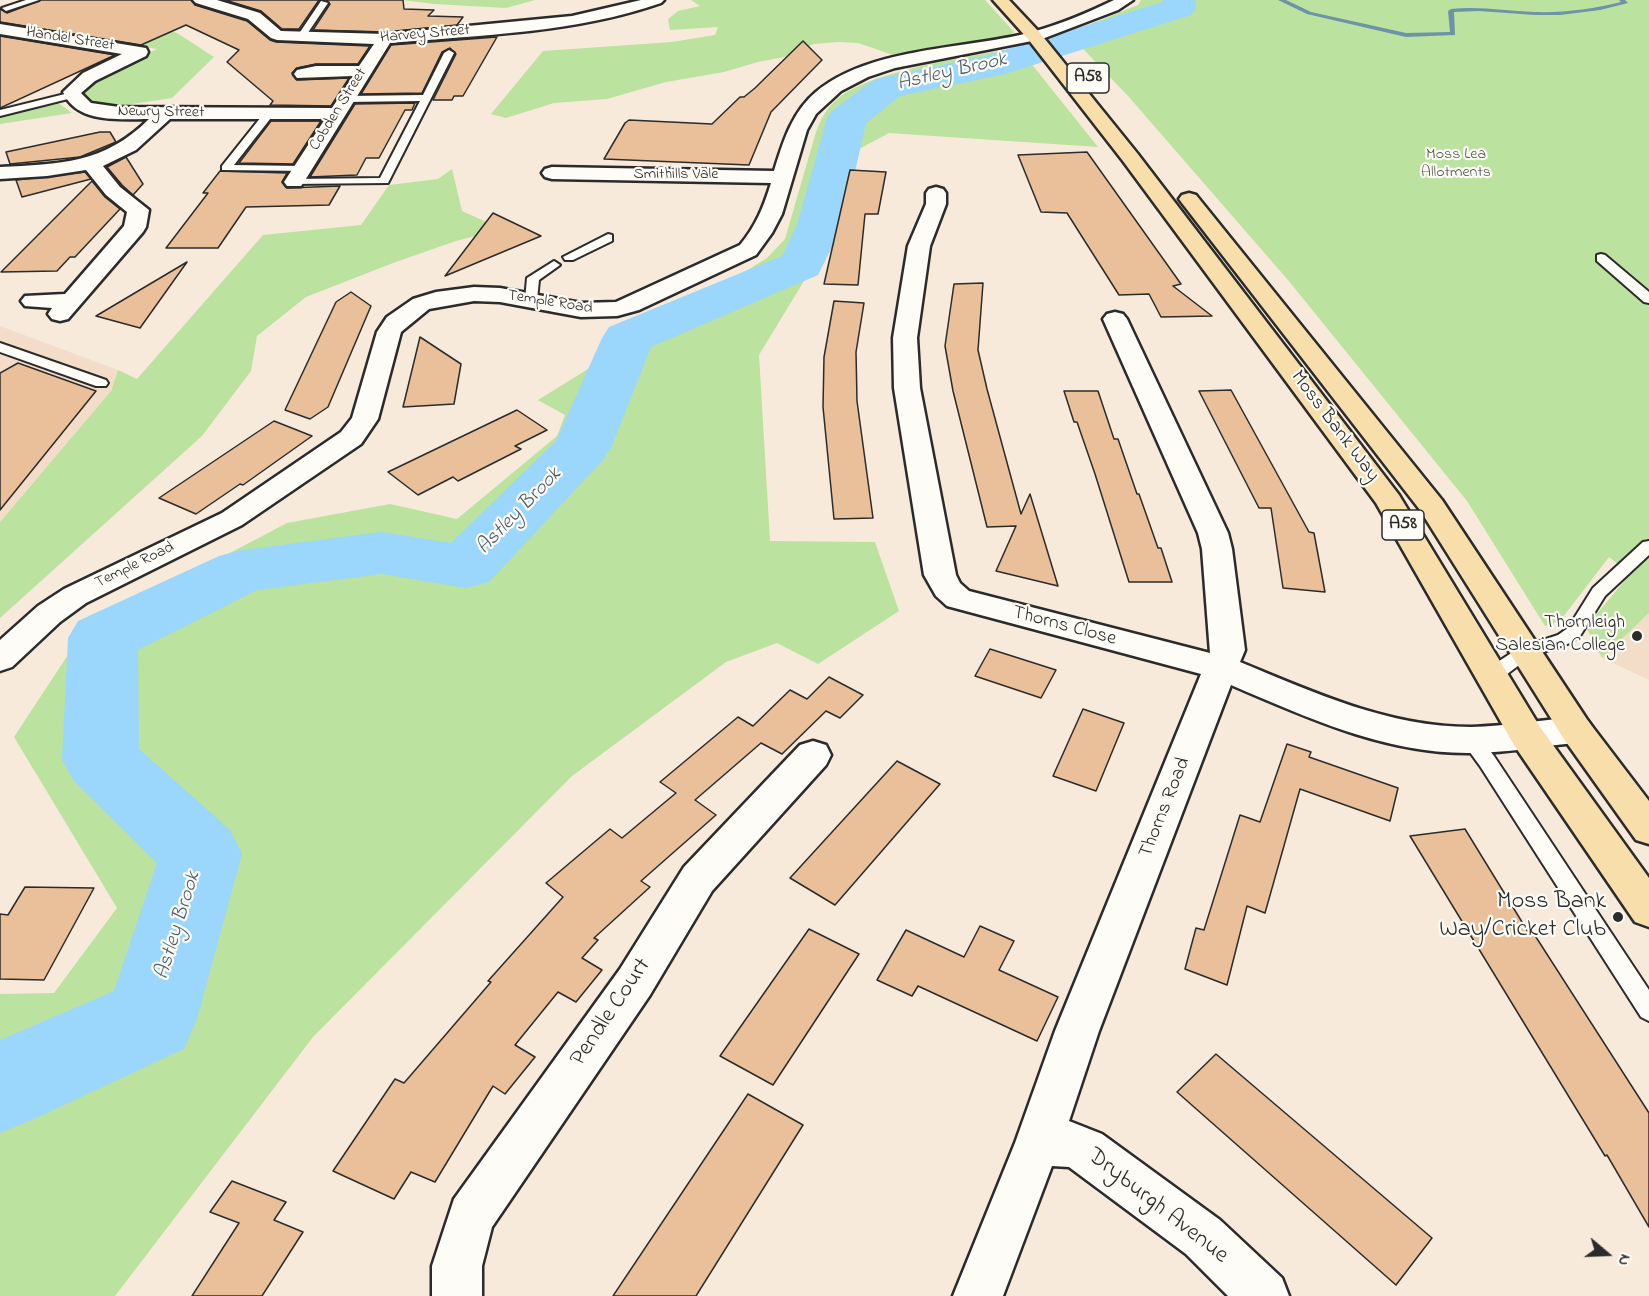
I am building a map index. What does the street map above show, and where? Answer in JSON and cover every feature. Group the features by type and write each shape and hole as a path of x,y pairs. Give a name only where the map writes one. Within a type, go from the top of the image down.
{"highway":[{"name":"Moss Bank Way","path":"1001,0 1041,34 1102,94"},
{"name":"Moss Bank Way","path":"1018,0 1130,158 1389,501 1527,736 1649,910"},
{"name":"Moss Bank Way","path":"1156,157 1432,506 1576,730 1649,829"}],"street":[{"name":"Harvey Street","path":"201,0 254,16 277,34 300,38 385,39 572,21 614,13 656,0"},
{"name":"Temple Road","path":"0,659 49,614 75,596 232,519 351,438 365,419 389,332 396,322 408,312 436,299 474,294 531,300 581,310 617,309 631,305 748,249 769,224 781,177 806,113 820,97 841,83 895,62 1041,34 1125,0"},
{"name":"Handel Street","path":"0,29 140,52 89,77 75,87 73,95"},
{"name":"Cobden Street","path":"298,176 385,39"},
{"path":"303,74 316,71 365,71"},
{"name":"Newry Street","path":"73,95 84,106 94,110 269,114 342,107"},
{"path":"0,173 90,163 124,150 141,138 165,113"},
{"path":"33,301 65,308 135,227 138,210 113,191 90,163"},
{"name":"Smithills Vale","path":"566,170 781,177"},
{"name":"Thorns Close","path":"936,194 936,204 919,246 905,347 907,388 940,575 947,589 958,599 1222,668 1325,711 1364,724 1406,734 1472,740 1576,730"},
{"name":"Thorns Road","path":"978,1296 1038,1143 1077,1031 1228,650 1217,549 1213,533 1115,319"},
{"name":"Pendle Court","path":"457,1296 456,1266 471,1216 635,982 698,879 813,755"},
{"name":"Dryburgh Avenue","path":"1038,1143 1070,1144 1085,1150 1203,1237 1264,1296"}],"lane":[{"path":"3,9 35,0"},
{"path":"300,38 324,3"},
{"path":"269,114 226,168 298,176 384,181 449,53"},
{"path":"0,113 73,95"},
{"path":"342,107 425,98"},
{"path":"569,257 608,238"},
{"path":"1601,258 1649,299"},
{"path":"531,300 533,278 554,265"},
{"path":"0,347 101,384"},
{"path":"1491,676 1525,652 1564,639 1574,632 1599,592 1649,546"},
{"path":"1472,740 1649,1010"}],"shaded area":[{"path":"0,326 118,370 111,391 0,522"},
{"name":"Thornleigh Salesian College","path":"1649,613 1649,680 1602,658"}],"green space":[{"path":"81,0 177,33 214,57 172,98 99,109 85,96 84,88 91,81 157,49 10,24 0,18"},
{"path":"402,0 535,0 506,8"},
{"path":"691,0 985,0 1014,32 1007,38 899,57 858,43 814,44 784,57 724,72 666,82 607,99 554,103 506,118 491,114 543,51 672,42 715,35 718,27 670,30 668,19 678,11 700,6"},
{"name":"Moss Lea Allotments","path":"1141,0 1649,0 1649,613 1602,658 1586,627 1630,574 1609,557 1560,621 1545,626 1467,501 1288,280 1128,96 1068,33 1138,5"},
{"path":"1018,47 1098,147 889,133 848,155 830,222 804,281 759,355 770,541 875,542 899,611 818,664 777,643 726,662 572,776 313,1037 115,1296 0,1296 0,994 54,993 117,908 14,737 85,629 287,523 390,504 457,519 557,436 565,415 538,400 767,258 785,239 816,132 826,112 835,101 850,90 895,73"},
{"path":"57,102 72,113 0,124 0,116"},
{"path":"452,169 462,211 502,229 456,241 306,297 257,336 251,371 202,436 0,618 0,522 111,391 118,370 137,379 263,235 361,225 389,185 438,179"}],"building":[{"path":"41,0 191,0 195,5 247,21 270,40 276,42 370,46 358,64 316,64 297,68 292,73 297,80 349,78 331,106 270,105 273,101 227,62 239,50 186,25 141,45 0,22 0,9 7,13"},
{"path":"225,0 319,0 299,29 282,29 261,11"},
{"path":"326,0 403,0 404,9 434,10 428,16 463,17 457,25 385,32 313,30 330,4"},
{"path":"0,36 115,55 0,108"},
{"path":"497,37 463,96 454,96 452,100 433,100 456,54 450,48 442,52 422,93 361,94 391,45"},
{"path":"803,41 822,60 771,112 749,165 604,159 629,120 712,124 740,97 744,97 755,88"},
{"path":"415,103 412,110 405,110 379,158 366,158 357,175 310,177 355,104"},
{"path":"271,121 321,121 293,164 239,163"},
{"path":"100,132 110,132 116,142 80,157 10,164 6,152"},
{"path":"1087,152 1181,284 1173,286 1212,316 1161,317 1149,294 1119,295 1067,213 1041,212 1018,155"},
{"path":"126,157 143,184 133,195 107,167"},
{"path":"850,170 886,172 878,214 865,214 858,285 824,284"},
{"path":"220,171 287,173 282,182 287,188 340,186 329,205 246,207 218,248 166,248 208,193 203,193"},
{"path":"85,172 91,179 22,197 16,180"},
{"path":"92,181 105,197 120,209 75,257 70,257 57,271 1,272"},
{"path":"493,213 541,236 445,276"},
{"path":"187,262 140,328 96,316"},
{"path":"983,283 978,350 987,389 1021,514 1030,494 1058,586 996,571 1016,526 987,527 953,391 945,346 954,284"},
{"path":"351,292 371,306 328,407 310,419 285,410 336,302"},
{"path":"834,301 864,303 856,352 857,401 873,518 834,519 823,407 824,357"},
{"path":"420,337 461,364 454,404 403,407"},
{"path":"18,363 96,391 0,510 0,373"},
{"path":"1231,390 1309,532 1314,533 1325,592 1283,588 1271,508 1259,508 1199,391"},
{"path":"1064,391 1098,391 1114,439 1118,439 1172,582 1129,582 1095,474"},
{"path":"517,410 547,430 515,446 521,449 458,481 453,477 418,495 388,472"},
{"path":"274,421 312,436 243,485 240,484 196,514 159,498"},
{"path":"990,649 1056,670 1041,698 975,676"},
{"path":"829,677 863,695 840,718 826,711 782,754 761,743 695,800 716,815 641,881 650,887 594,938 598,940 582,958 602,970 576,1002 558,992 515,1045 535,1057 505,1094 493,1086 435,1182 411,1172 394,1199 333,1171 395,1079 404,1083 491,982 488,981 563,897 546,883 610,829 622,838 676,793 660,782 738,717 753,726 790,690 807,699"},
{"path":"1083,709 1124,723 1096,791 1053,776"},
{"path":"1287,744 1311,752 1309,757 1398,788 1390,821 1300,789 1265,913 1247,906 1227,985 1185,969 1196,928 1204,930 1240,815 1260,822"},
{"path":"897,761 940,784 835,905 790,878"},
{"path":"1465,829 1530,935 1534,934 1649,1113 1649,1227 1410,836"},
{"path":"25,887 94,888 44,980 0,979 0,914 8,915"},
{"path":"980,926 1014,941 999,970 1058,997 1037,1041 918,986 912,996 877,980 906,930 964,957"},
{"path":"809,929 859,954 773,1085 720,1056"},
{"path":"1216,1054 1432,1238 1396,1285 1177,1092"},
{"path":"748,1094 803,1125 696,1296 613,1296"},
{"path":"232,1181 286,1202 274,1220 303,1232 262,1296 192,1296 239,1223 210,1212"}],"waterway":[{"name":"Astley Brook","path":"0,1087 151,1019 201,854 101,760 103,638 242,571 382,553 466,567 582,448 628,338 801,265 820,225 847,118 888,87 992,66 1179,8 1179,0"},
{"path":"1281,0 1309,13 1406,35 1453,34 1451,11 1479,9 1535,14 1560,13 1625,3 1622,0"}],"place":[{"name":"Thornleigh Salesian College","path":"1637,636"},
{"name":"Moss Bank Way/Cricket Club","path":"1618,917"}]}
